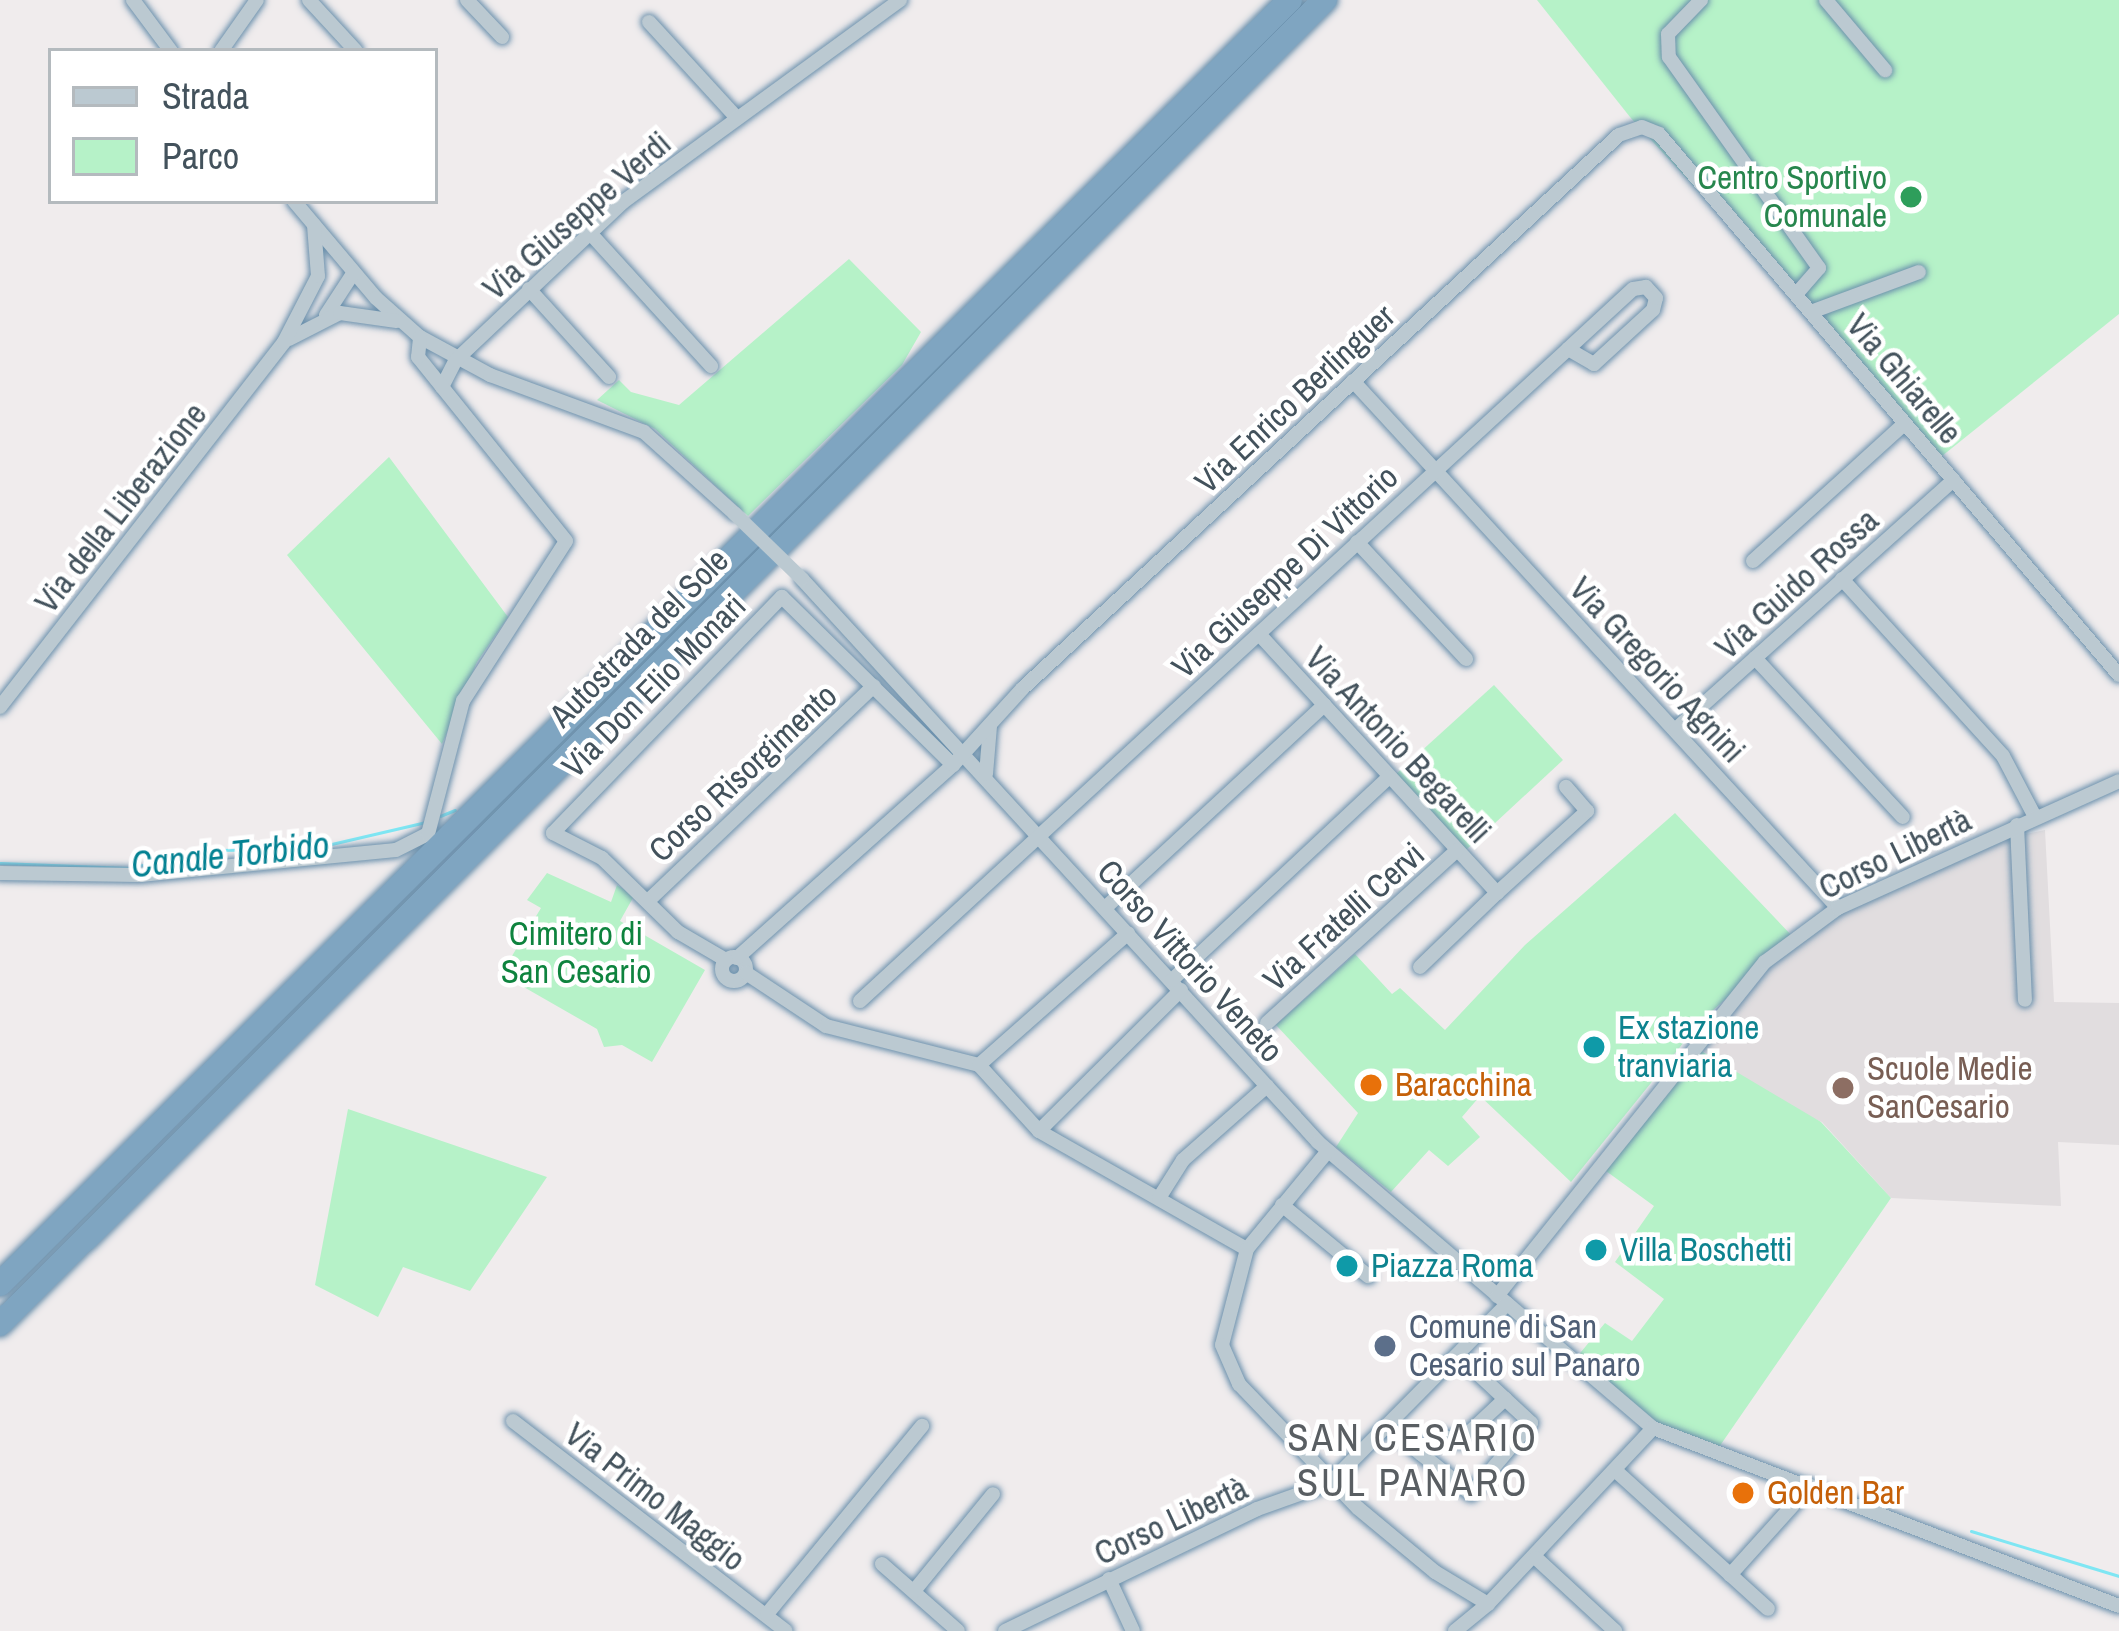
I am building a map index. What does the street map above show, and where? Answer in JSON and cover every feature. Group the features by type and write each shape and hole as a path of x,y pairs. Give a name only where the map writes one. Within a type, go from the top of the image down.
{"highway":[{"name":"Autostrada del Sole","path":"0,1283 1290,0"},
{"name":"Autostrada del Sole","path":"0,1324 1325,0"}],"street":[{"path":"133,0 169,48"},
{"path":"223,48 257,0"},
{"path":"309,0 353,48"},
{"path":"467,0 502,37"},
{"name":"Via Giuseppe Verdi","path":"456,360 590,233 737,118 900,0"},
{"path":"1701,0 1668,34 1669,57 1820,268 1796,294"},
{"path":"1826,0 1885,70"},
{"path":"649,22 737,118"},
{"name":"Via Ghiarelle","path":"1642,127 1659,134 2119,674"},
{"name":"Via Enrico Berlinguer","path":"732,959 953,765 992,721 1619,135 1642,127"},
{"name":"Corso Vittorio Veneto","path":"296,204 354,272 420,337 456,360 634,426 735,514 943,727 1328,1151 1653,1428 2119,1606"},
{"name":"Via della Liberazione","path":"0,707 284,342 311,290 320,253 314,225"},
{"path":"590,233 711,366"},
{"path":"311,290 354,272"},
{"name":"Via della Liberazione","path":"284,342 322,319 354,272"},
{"path":"1811,312 1919,272"},
{"name":"Via Giuseppe Di Vittorio","path":"860,1001 1633,289 1646,287 1655,298 1653,310 1594,364 1568,349"},
{"path":"530,289 609,377"},
{"path":"322,319 351,312 403,323"},
{"path":"0,873 140,875 395,850 433,820 463,701 566,541 418,357 420,337"},
{"path":"442,387 456,360"},
{"name":"Via Gregorio Agnini","path":"1353,381 1838,908"},
{"path":"1753,561 1905,423"},
{"name":"Via Guido Rossa","path":"1676,729 1954,480"},
{"path":"1358,542 1466,659"},
{"path":"1842,580 2003,756 2035,817"},
{"name":"Via Don Elio Monari","path":"650,898 602,859 553,833 782,597 953,765"},
{"name":"Via Antonio Begarelli","path":"1259,634 1497,893"},
{"path":"1755,658 1903,817"},
{"name":"Corso Risorgimento","path":"650,898 874,686"},
{"path":"1105,908 1324,705"},
{"path":"943,727 992,721 986,775"},
{"path":"1039,1131 1177,985 1389,777"},
{"name":"Corso Libertà","path":"1005,1631 1109,1579 1330,1483 1460,1357 1725,1003 1838,908 2119,781"},
{"name":"Via Antonio Begarelli","path":"1420,967 1587,811 1567,788"},
{"path":"2018,825 2025,1000"},
{"name":"Via Fratelli Cervi","path":"1267,1023 1457,850"},
{"path":"650,898 678,932 732,959 729,980 746,973 826,1026 979,1065 1039,1131 1247,1249"},
{"path":"979,1065 1128,933"},
{"path":"1159,1198 1183,1160 1268,1086"},
{"path":"1328,1151 1247,1249 1222,1324 1226,1360 1330,1483 1435,1572 1488,1604"},
{"path":"1282,1205 1368,1276"},
{"path":"1390,1429 1471,1494 1532,1424 1460,1357"},
{"path":"1421,1454 1437,1435 1460,1441 1505,1399"},
{"name":"Via Primo Maggio","path":"513,1421 786,1631"},
{"path":"766,1614 922,1426"},
{"path":"1455,1631 1536,1558 1653,1428"},
{"path":"1616,1471 1768,1610"},
{"path":"1730,1575 1810,1486"},
{"path":"914,1591 993,1494"},
{"path":"1536,1558 1615,1631"},
{"path":"882,1564 958,1631"},
{"path":"1109,1579 1133,1631"}],"shaded area":[{"path":"2045,830 2054,1002 2119,1003 2119,1145 2058,1142 2061,1206 1891,1198 1822,1122 1787,1108 1686,1040 1757,968 1848,908 1998,840"}],"green space":[{"name":"Centro Sportivo Comunale","path":"1537,0 2119,0 2119,314 1942,456 1630,117"},
{"path":"849,259 921,332 902,365 748,516 655,429 597,400 619,380 631,392 679,405"},
{"path":"389,457 508,617 477,662 442,744 287,555"},
{"path":"1494,685 1563,760 1466,850 1396,774"},
{"path":"1675,813 1794,938 1701,1021 1571,1182 1480,1096 1462,1117 1480,1137 1448,1166 1429,1150 1391,1192 1336,1147 1358,1113 1276,1025 1355,954 1392,994 1400,988 1445,1030 1525,945"},
{"name":"Cimitero di San Cesario","path":"547,873 611,902 617,885 634,896 620,921 705,970 652,1062 622,1045 604,1047 597,1029 501,974 541,908 527,900"},
{"path":"1698,1049 1821,1122 1891,1198 1717,1450 1647,1419 1576,1358 1605,1323 1632,1341 1664,1299 1615,1262 1654,1206 1606,1171"},
{"path":"348,1109 547,1177 470,1291 403,1267 378,1317 315,1285"}],"waterway":[{"name":"Canale Torbido","path":"440,816 455,810"},
{"name":"Canale Torbido","path":"0,863 129,868 213,850 310,849 426,822"},
{"name":"Canale Torbido","path":"1971,1531 2119,1576"}],"place":[{"name":"Centro Sportivo Comunale","path":"1911,197"},
{"name":"Ex stazione tranviaria","path":"1594,1047"},
{"name":"Baracchina","path":"1371,1085"},
{"name":"Scuole Medie SanCesario","path":"1843,1088"},
{"name":"Villa Boschetti","path":"1596,1250"},
{"name":"Piazza Roma","path":"1347,1266"},
{"name":"Comune di San Cesario sul Panaro","path":"1385,1346"},
{"name":"Golden Bar","path":"1743,1493"}],"district":[{"name":"SAN CESARIO SUL PANARO","path":"1413,1460"}]}
